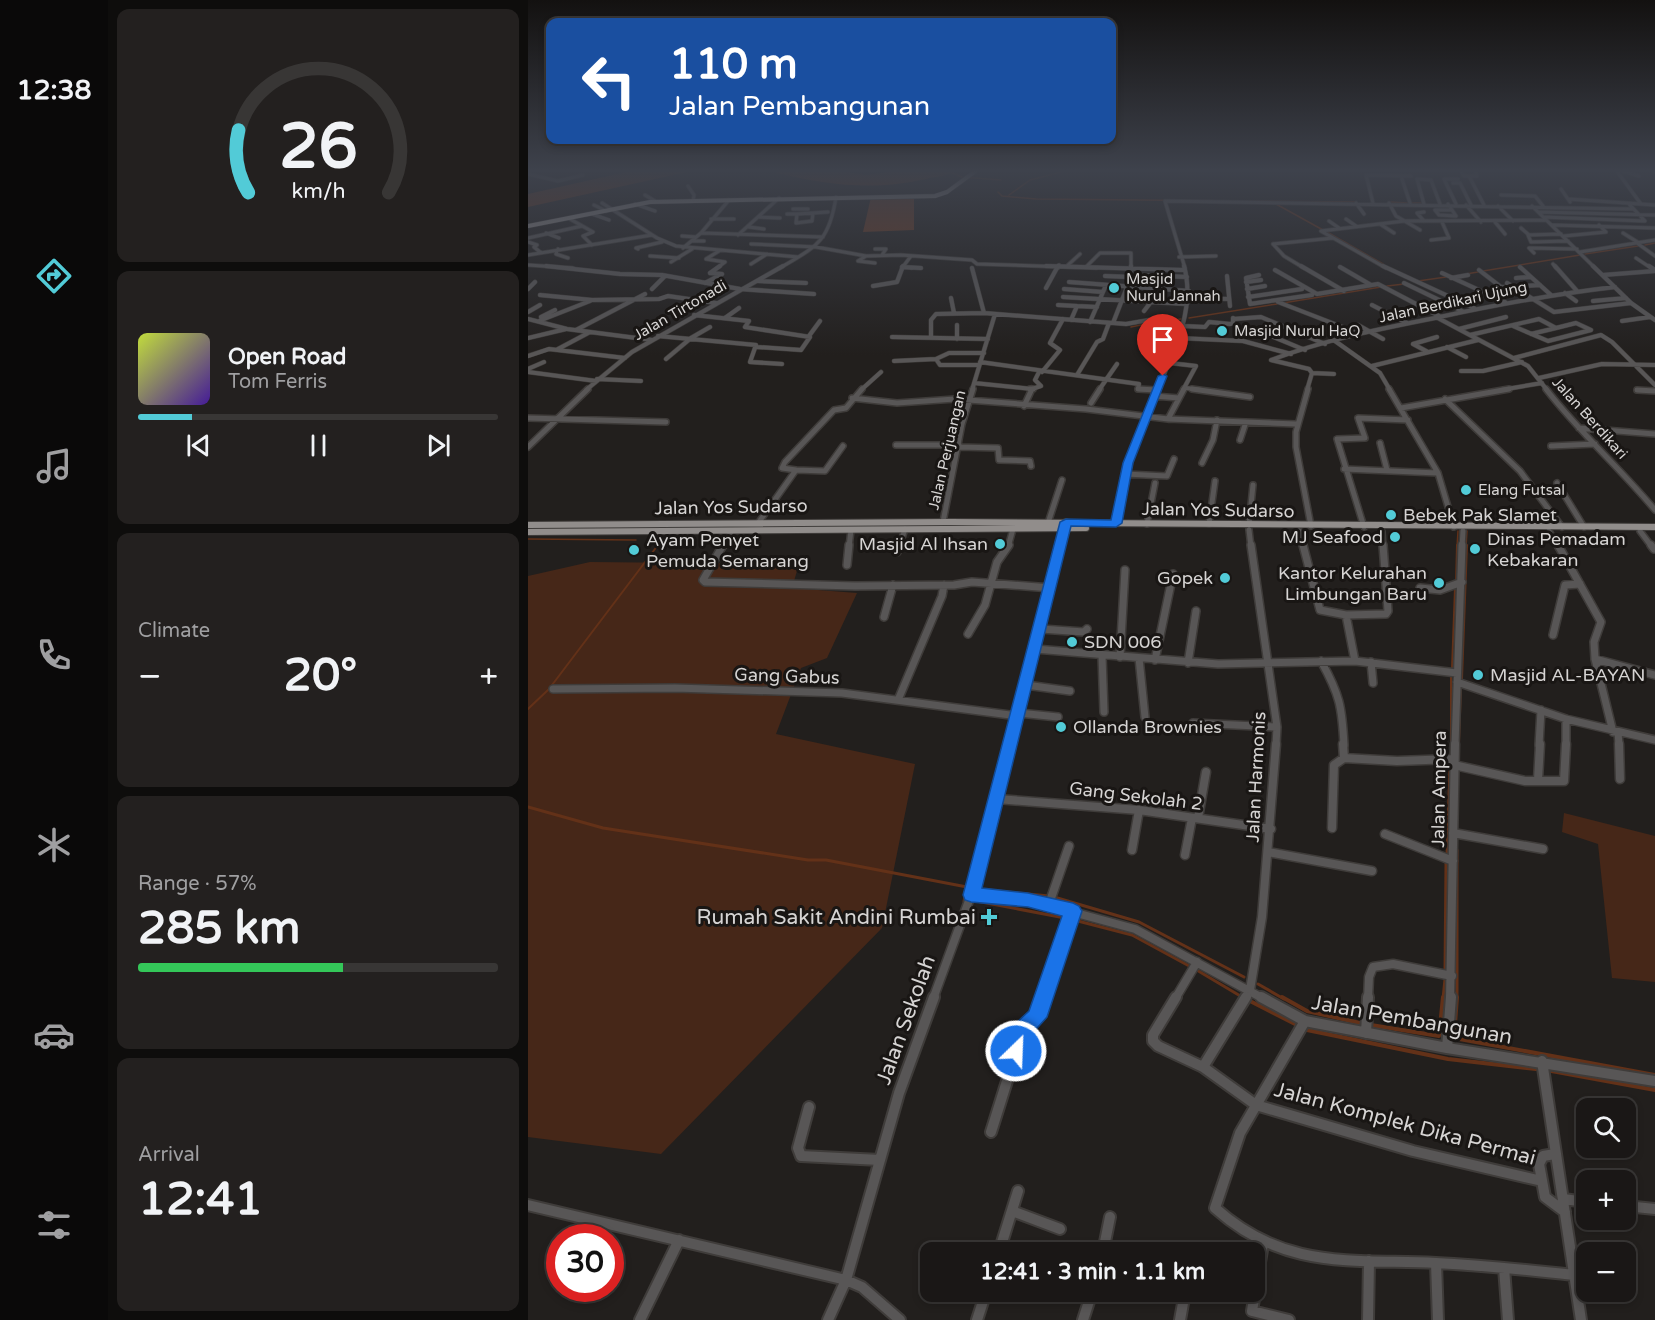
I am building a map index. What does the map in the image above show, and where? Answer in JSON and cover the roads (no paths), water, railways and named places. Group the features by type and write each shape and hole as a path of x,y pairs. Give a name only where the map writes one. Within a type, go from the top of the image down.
{"main road":[{"name":"Jalan Yos Sudarso","path":"528,525 943,522 1249,528 1311,526 1584,527 1640,531 1655,529"},
{"name":"Jalan Yos Sudarso","path":"528,532 1013,529 1116,523 1209,524 1249,528"},
{"path":"562,532 568,524"},
{"name":"Jalan Yos Sudarso","path":"1290,528 1299,531 1382,532 1655,529"}],"street":[{"path":"528,237 553,232"},
{"path":"591,244 583,236 592,232"},
{"path":"647,232 662,242 683,248 798,257"},
{"path":"738,235 743,232"},
{"name":"Jalan Tirtonadi","path":"528,447 596,380 625,358 694,315 816,247 826,232"},
{"path":"1116,523 1125,474 1155,393 1170,363 1189,298 1187,277 1173,232"},
{"path":"1323,232 1401,276 1474,309"},
{"path":"1431,240 1449,238 1446,232"},
{"path":"1525,232 1531,242 1570,243"},
{"path":"1559,232 1626,298 1653,318"},
{"path":"1529,235 1606,232"},
{"path":"546,233 559,238"},
{"path":"683,248 701,233 823,237"},
{"path":"1623,233 1655,256"},
{"path":"528,255 652,235"},
{"path":"682,236 696,237"},
{"path":"1334,238 1273,244 1284,256 1344,291"},
{"path":"1305,239 1312,241"},
{"path":"756,240 751,244 816,247 866,256 972,260 977,264 1183,270"},
{"path":"1534,253 1529,248 1578,250 1655,240"},
{"path":"692,241 704,241"},
{"path":"528,242 537,245 534,247 540,252"},
{"path":"638,249 636,248 662,242"},
{"path":"1552,248 1552,245 1570,243"},
{"path":"558,249 556,254 568,258"},
{"path":"671,262 692,249"},
{"path":"875,249 886,249 882,255"},
{"path":"704,283 722,274 710,273 725,261 706,259 719,251"},
{"path":"1077,375 1097,342 1103,339 1111,323 1131,277 1132,255 1128,252 1100,253 1086,267"},
{"path":"751,264 767,254"},
{"path":"1068,265 1080,254"},
{"path":"650,256 679,258"},
{"path":"866,256 858,261 875,263"},
{"path":"873,286 895,284 902,267 911,256"},
{"path":"1179,257 1216,256"},
{"path":"1636,258 1655,271"},
{"path":"1553,264 1577,291"},
{"path":"528,265 665,276 740,290 814,294"},
{"path":"1047,288 1059,265"},
{"path":"902,267 921,268"},
{"name":"Jalan Berdikari","path":"1340,267 1371,285 1380,285 1522,362 1655,510"},
{"path":"631,274 639,268"},
{"path":"972,268 984,314"},
{"path":"1511,270 1521,268 1551,295"},
{"path":"1275,270 1315,295"},
{"path":"1479,270 1502,287 1513,287"},
{"path":"1603,275 1655,271"},
{"path":"1442,273 1506,302"},
{"path":"1142,275 1187,277"},
{"path":"1451,278 1468,275"},
{"path":"652,289 665,276"},
{"path":"1105,276 1131,277"},
{"path":"1227,276 1230,306"},
{"path":"1260,277 1246,277 1250,304 1371,285"},
{"path":"1516,278 1531,277"},
{"path":"755,281 806,283"},
{"path":"528,289 535,282"},
{"path":"1069,282 1189,291"},
{"path":"1404,283 1462,311"},
{"path":"1507,283 1554,312 1632,303"},
{"path":"1090,322 1106,285"},
{"path":"1523,286 1540,285"},
{"path":"1247,289 1265,286"},
{"name":"Jalan Berdikari Ujung","path":"1312,373 1309,369 1272,361 1358,333 1528,298 1615,287"},
{"path":"1248,297 1302,288"},
{"path":"1144,310 1161,289"},
{"path":"1064,290 1103,292"},
{"path":"1565,293 1576,301"},
{"path":"576,330 645,294"},
{"path":"540,295 592,300 668,296 716,303"},
{"path":"1063,297 1187,304"},
{"path":"951,298 954,313"},
{"path":"1189,298 1228,299"},
{"path":"1593,301 1626,298"},
{"path":"1204,299 1204,306"},
{"path":"533,320 592,300"},
{"path":"1275,301 1358,333"},
{"path":"568,304 579,306"},
{"path":"528,312 540,305"},
{"path":"1058,305 1097,307"},
{"path":"1372,305 1407,324"},
{"path":"1071,320 1077,306"},
{"path":"725,318 739,308"},
{"path":"533,320 555,310"},
{"path":"1036,316 1040,310"},
{"path":"931,338 934,316 938,313 1036,316 1111,323 1149,320 1152,327 1182,328 1205,327 1209,322 1230,324 1233,317 1261,317 1325,344"},
{"name":"Jalan Perjuangan","path":"943,522 969,400 995,314"},
{"path":"694,315 750,322 746,327 809,336"},
{"path":"1459,329 1506,317"},
{"path":"1622,321 1653,318"},
{"path":"974,383 1032,389 1041,386 1035,380 1060,350 1050,343 1063,319"},
{"path":"1470,335 1540,319 1556,328"},
{"path":"533,320 567,329 652,340"},
{"path":"658,336 801,350 820,321"},
{"path":"1513,326 1531,334 1548,341 1591,330 1576,323 1531,334"},
{"path":"957,325 957,339"},
{"path":"1358,325 1383,339"},
{"path":"666,359 691,338 710,327"},
{"path":"1252,328 1306,350"},
{"path":"528,338 567,329"},
{"path":"557,350 590,332"},
{"path":"1514,358 1601,335 1612,342 1655,385"},
{"path":"892,337 988,339"},
{"path":"1428,352 1413,344 1437,337"},
{"path":"1178,338 1243,341 1291,354"},
{"path":"1372,366 1478,339"},
{"path":"1335,341 1380,373 1438,473 1454,527"},
{"path":"757,347 750,362 782,364"},
{"path":"1448,347 1466,357"},
{"path":"528,356 546,349 625,358"},
{"path":"894,361 936,359 949,353 984,353"},
{"path":"936,359 940,365 980,364 1108,379 1139,384 1138,388 1179,398"},
{"path":"528,370 544,362"},
{"path":"1461,371 1483,371 1522,362"},
{"path":"1168,419 1196,366 1170,363"},
{"path":"1091,404 1118,364"},
{"path":"1401,408 1540,381 1602,364 1655,365"},
{"path":"528,370 596,380 641,381"},
{"path":"843,446 825,471 796,471 782,467 834,410 846,408 852,398 881,372"},
{"path":"1311,526 1296,447 1296,424 1312,373 1334,374"},
{"path":"1186,388 1250,397"},
{"path":"1024,406 1032,389"},
{"path":"1637,390 1655,391"},
{"path":"852,398 897,403 969,400 1086,409 1168,419 1296,424"},
{"path":"1445,399 1520,471 1562,527"},
{"path":"528,418 666,422"},
{"path":"1364,527 1344,469 1337,439 1365,438 1357,419 1408,420"},
{"path":"1202,463 1213,441 1217,420"},
{"path":"1240,440 1246,422"},
{"path":"1579,428 1655,434"},
{"path":"528,434 539,435"},
{"path":"1380,443 1387,470"},
{"path":"1551,446 1595,444"},
{"path":"896,445 998,448 999,460 1030,461 1031,466"},
{"path":"1125,474 1167,476 1174,459"},
{"path":"1344,469 1438,473"},
{"path":"759,522 796,471"},
{"path":"1048,523 1062,480"},
{"path":"1209,524 1215,481"},
{"path":"1147,524 1155,483"},
{"path":"1557,483 1584,527"},
{"name":"Jalan Harmonis","path":"1250,990 1262,916 1271,829 1277,727 1249,528 1253,485"},
{"name":"Jalan Sekolah","path":"828,1320 846,1280 899,1093 971,895 1066,525"},
{"path":"897,552 905,529"},
{"path":"968,634 985,605 997,562 1008,547 1013,529"},
{"path":"847,565 851,530"},
{"path":"1299,531 1320,610 1346,615 1386,614 1388,611 1382,532"},
{"name":"Jalan Ampera","path":"1447,1048 1452,976 1454,762 1463,531"},
{"path":"1549,531 1601,622 1594,642 1595,658 1615,732 1620,779"},
{"path":"1640,531 1654,549"},
{"path":"731,532 703,580 705,582 803,586 944,585 972,582 1051,588"},
{"path":"1120,657 1125,570"},
{"path":"1155,660 1173,574"},
{"path":"1419,588 1440,590 1462,582"},
{"path":"1553,635 1565,585 1580,584"},
{"path":"884,617 893,585"},
{"path":"898,700 942,596 944,585"},
{"path":"1188,663 1196,611"},
{"path":"1346,615 1355,661"},
{"path":"1041,629 1084,632 1087,629"},
{"path":"1035,649 1188,663 1267,665 1355,661 1457,673"},
{"path":"1102,656 1104,712"},
{"path":"1139,658 1145,717"},
{"path":"1595,658 1655,675"},
{"path":"1321,662 1336,688 1342,706 1344,758"},
{"path":"1371,662 1373,683"},
{"path":"1457,682 1566,719 1655,740"},
{"path":"1026,685 1070,691"},
{"name":"Gang Gabus","path":"553,689 842,693 1018,715 1058,717"},
{"path":"1538,780 1541,710"},
{"path":"1332,828 1334,765 1344,758 1454,762 1500,776 1559,782 1566,777 1566,719"},
{"path":"1192,723 1277,727"},
{"path":"1185,855 1206,772"},
{"name":"Gang Sekolah 2","path":"997,799 1138,810 1271,829"},
{"path":"1132,850 1138,810"},
{"path":"1453,833 1543,849"},
{"path":"1385,834 1453,861"},
{"path":"1049,904 1069,846"},
{"path":"1268,852 1372,871"},
{"name":"Jalan Pembangunan","path":"971,895 1049,904 1135,928 1305,1021 1366,1034 1542,1061 1655,1082"},
{"path":"991,1131 1023,1030 1037,1017 1073,911"},
{"name":"Jalan Komplek Dika Permai","path":"1197,962 1153,1035 1153,1041 1158,1046 1203,1067 1256,1105 1413,1151 1542,1180"},
{"path":"1366,1034 1369,977 1373,967 1393,964 1452,976"},
{"path":"1203,1067 1250,990"},
{"path":"1259,1242 1239,1232 1215,1208 1240,1133 1305,1021"},
{"path":"1542,1061 1581,1320"},
{"path":"809,1107 798,1148 801,1156 880,1160"},
{"path":"1555,1154 1542,1156 1539,1164 1545,1197 1565,1212"},
{"path":"1002,1242 1018,1191"},
{"path":"1563,1199 1576,1201"},
{"path":"528,1205 846,1280 862,1287 900,1320"},
{"path":"1636,1207 1655,1209"},
{"path":"1012,1211 1060,1229"},
{"path":"1104,1242 1110,1218"},
{"path":"640,1320 679,1240"},
{"path":"1265,1245 1296,1255 1369,1261 1436,1263 1575,1275"},
{"path":"1368,1320 1369,1261"},
{"path":"1436,1263 1438,1320"},
{"path":"1504,1268 1508,1320"},
{"path":"977,1320 983,1302"},
{"path":"1083,1320 1089,1302"},
{"path":"1180,1320 1183,1302"},
{"path":"1253,1302 1252,1311 1289,1320"}],"waterway":[{"path":"1327,232 1383,264"},
{"path":"1645,245 1655,243"},
{"path":"1585,254 1638,246"},
{"path":"1483,271 1580,255"},
{"path":"1466,274 1478,272"},
{"path":"1418,281 1446,277"},
{"path":"1387,286 1404,284"},
{"path":"1283,303 1381,287"},
{"path":"1189,318 1277,304"},
{"path":"1153,323 1181,319"},
{"path":"1131,327 1146,324"},
{"path":"1457,547 1458,531"},
{"path":"1466,547 1467,531"},
{"path":"528,539 636,540"},
{"path":"649,540 662,540 657,547"},
{"path":"528,709 549,689 658,545"},
{"path":"1456,583 1457,545"},
{"path":"1462,679 1467,545"},
{"path":"1452,668 1455,588"},
{"path":"1451,677 1451,743"},
{"path":"1459,743 1461,688"},
{"path":"1447,856 1450,765"},
{"path":"528,807 603,828 808,860 826,860 967,887 964,901"},
{"path":"1457,850 1457,997"},
{"path":"1445,970 1446,863"},
{"path":"979,889 1049,896"},
{"path":"1054,897 1139,922 1244,977"},
{"path":"976,901 1065,918"},
{"path":"1074,920 1132,935 1191,967"},
{"path":"1195,969 1242,997"},
{"path":"1443,999 1445,979"},
{"path":"1258,984 1284,999"},
{"path":"1282,997 1307,1011 1360,1023"},
{"path":"1371,1025 1439,1036 1443,997"},
{"path":"1457,997 1454,1038 1655,1075"},
{"path":"1250,1001 1295,1024"},
{"path":"1307,1030 1448,1059 1536,1069"},
{"path":"1546,1070 1655,1090"}],"place":[{"name":"Masjid Nurul Jannah","path":"1114,288"},
{"name":"Masjid Nurul HaQ","path":"1222,331"},
{"name":"Elang Futsal","path":"1466,490"},
{"name":"Bebek Pak Slamet","path":"1391,515"},
{"name":"MJ Seafood","path":"1395,537"},
{"name":"Masjid Al Ihsan","path":"1000,544"},
{"name":"Dinas Pemadam Kebakaran","path":"1475,549"},
{"name":"Ayam Penyet Pemuda Semarang","path":"634,550"},
{"name":"Gopek","path":"1225,578"},
{"name":"Kantor Kelurahan Limbungan Baru","path":"1439,583"},
{"name":"SDN 006","path":"1072,642"},
{"name":"Masjid AL-BAYAN","path":"1478,675"},
{"name":"Ollanda Brownies","path":"1061,727"},
{"name":"Rumah Sakit Andini Rumbai","path":"989,917"}]}
